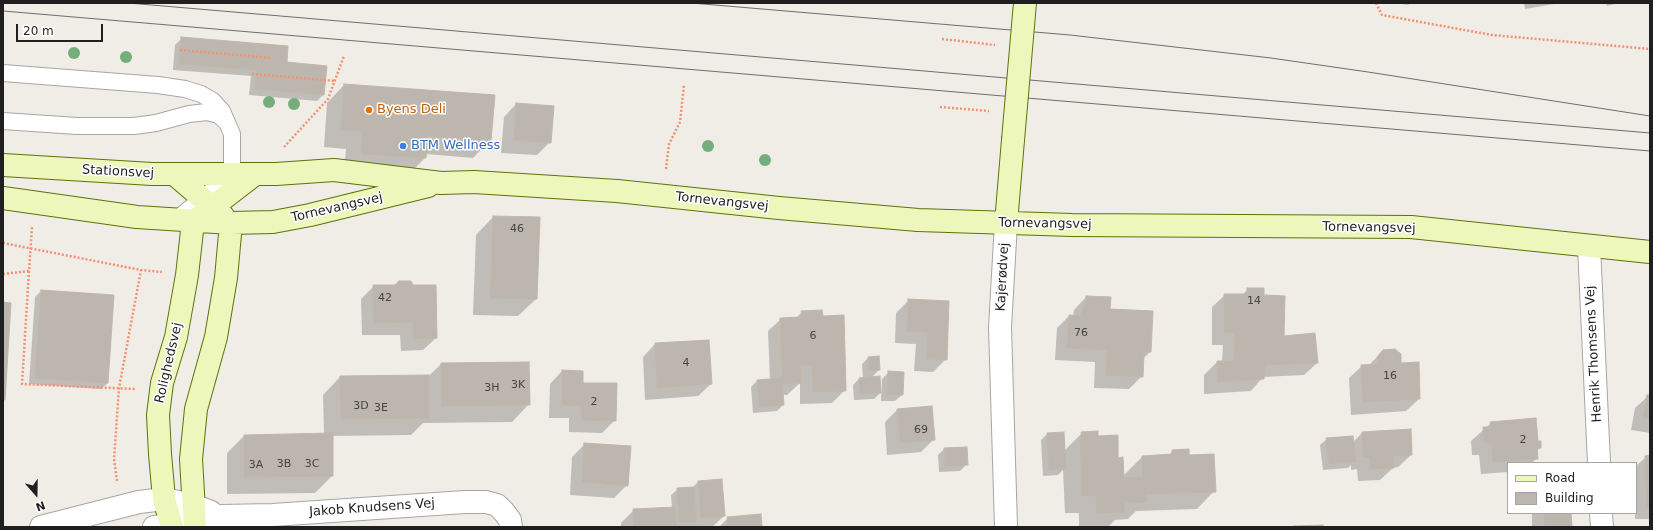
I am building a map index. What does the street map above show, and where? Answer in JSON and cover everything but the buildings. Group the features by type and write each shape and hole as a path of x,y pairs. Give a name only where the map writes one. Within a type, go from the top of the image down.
{"street":[{"name":"Kajerødvej","path":"1006,527 1000,327 1006,223 1025,3"},
{"name":"Stationsvej","path":"3,165 152,174 232,174"},
{"name":"Tornevangsvej","path":"232,174 254,175 334,170 441,183 474,182 617,190 773,207 910,219 1006,223 1410,228 1650,252"},
{"path":"174,174 231,224"},
{"path":"185,221 208,203 254,175"},
{"name":"Tornevangsvej","path":"231,224 273,222 310,215 441,183"},
{"path":"3,198 123,215 231,224"},
{"name":"Rolighedsvej","path":"166,526 158,415 162,383 176,336 187,275 185,221"},
{"path":"194,517 191,459 196,409 216,337 226,278 231,224"},
{"name":"Henrik Thomsens Vej","path":"1589,246 1599,462"},
{"path":"41,527 139,502 164,499 194,517"},
{"name":"Jakob Knudsens Vej","path":"166,526 194,517 273,515 465,502 486,502 497,505 501,508 510,520 511,527"},
{"path":"1601,514 1602,527"}],"lane":[{"path":"3,73 158,85 185,89 201,94 213,101 222,111 229,124 232,134 232,174 208,203"},
{"path":"3,121 77,126 134,126 156,123 189,114 207,112 219,115 229,124"}],"path":[{"path":"1376,3 1382,15 1492,35 1650,49"},
{"path":"942,39 998,46"},
{"path":"180,50 271,58"},
{"path":"276,174 276,156 328,99 336,81 344,56"},
{"path":"252,74 336,81"},
{"path":"663,196 669,144 680,122 684,85"},
{"path":"940,107 992,111"},
{"path":"34,203 22,384 162,391"},
{"path":"3,243 141,270 187,275"},
{"path":"121,507 114,459 119,388 141,270"},
{"path":"3,274 29,271"}],"tram line":[{"path":"128,3 1650,133"},
{"path":"691,3 1070,35 1271,58 1650,116"},
{"path":"3,11 1650,151"}],"place":[{"name":"Byens Deli","path":"369,110"},
{"name":"BTM Wellness","path":"403,146"}]}
